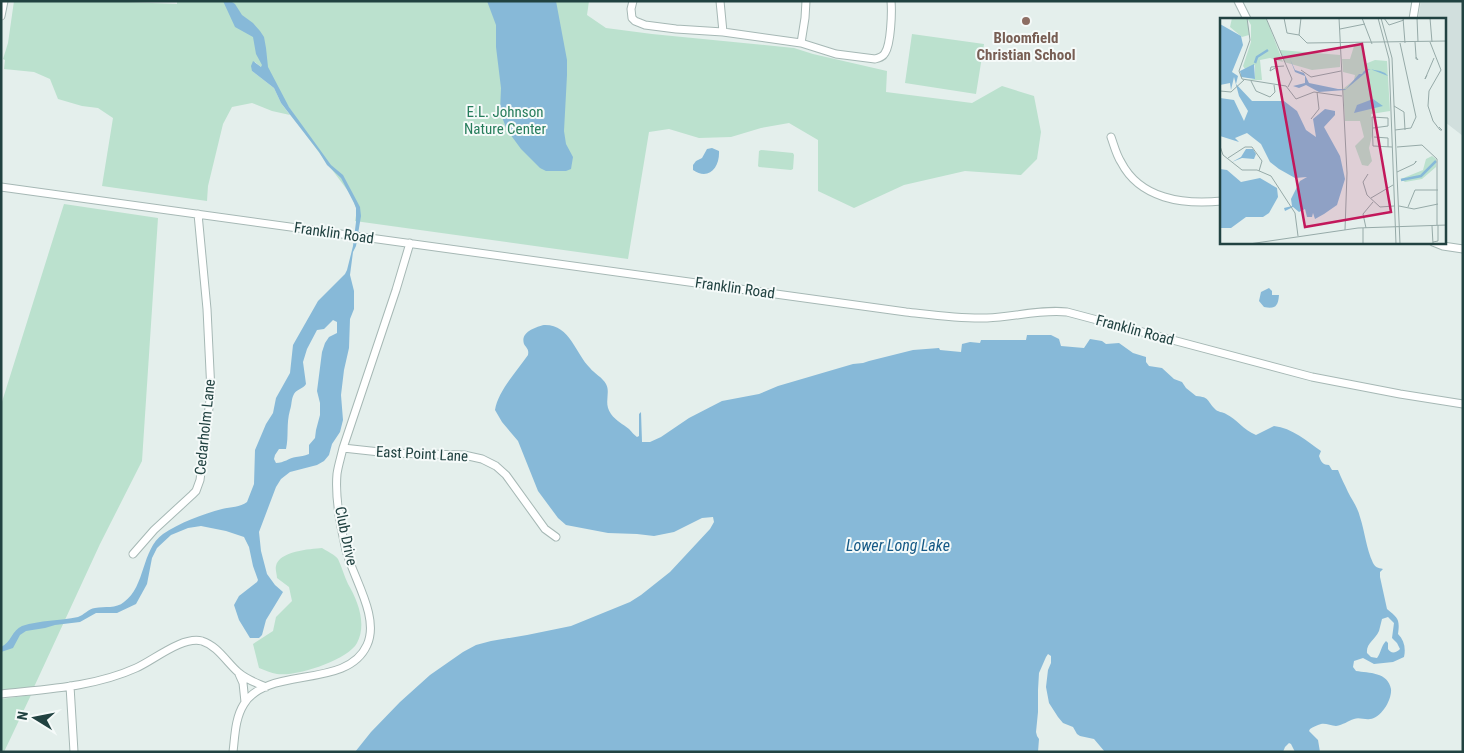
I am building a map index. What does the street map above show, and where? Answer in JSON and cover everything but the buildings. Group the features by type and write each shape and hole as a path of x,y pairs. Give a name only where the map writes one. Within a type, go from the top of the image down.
{"street":[{"path":"1,16 4,1"},
{"path":"633,1 631,9 632,18 640,23 676,29 723,32 801,43 836,54 870,59 880,58 886,52 891,20 891,1"},
{"path":"720,1 723,32"},
{"path":"801,43 806,1"},
{"path":"1238,1 1246,18"},
{"path":"1413,18 1416,1"},
{"path":"1111,136 1116,152 1125,168 1136,182 1149,192 1181,200 1220,201"},
{"name":"Franklin Road","path":"1,187 916,313 961,318 986,318 1053,311 1064,312 1312,377 1463,404"},
{"name":"Cedarholm Lane","path":"133,554 154,530 196,491 200,480 208,422 211,378 198,214"},
{"name":"Club Drive","path":"245,702 254,693 266,687 339,669 358,658 369,641 371,630 369,615 350,561 341,520 337,480 338,468 410,243"},
{"path":"1438,244 1463,249"},
{"name":"East Point Lane","path":"343,448 412,454 464,455 482,459 496,466 506,475 545,529 556,537"},
{"path":"1,694 70,686 112,677 148,662 178,645 193,640 202,641 213,647 239,674 266,687"},
{"path":"233,752 237,723 245,702 243,684 239,674"},
{"path":"70,686 74,752"}],"shaded area":[{"path":"1421,1 1463,1 1463,136 1446,123 1446,18 1418,18"}],"green space":[{"name":"E.L. Johnson Nature Center","path":"14,1 102,1 177,4 177,1 589,1 587,15 606,28 794,48 887,71 886,92 972,103 1002,86 1034,96 1041,132 1037,159 1021,175 965,171 904,185 854,208 818,191 818,140 789,123 761,128 731,137 699,138 669,129 649,132 628,259 355,221 357,210 351,195 306,135 261,67 255,62 252,71 274,88 281,103 290,115 272,111 252,103 232,107 223,124 208,186 207,201 102,186 113,118 98,108 82,106 58,99 50,79 34,72 4,69 5,60 3,59 8,43"},
{"path":"912,34 984,44 976,94 905,83"},
{"path":"759,151 793,153 793,169 759,167"},
{"path":"64,204 158,218 142,461 100,544 34,687 1,691 1,405"},
{"path":"322,548 338,559 358,605 361,628 357,643 352,649 333,661 308,670 277,674 259,668 253,644 273,631 276,617 292,601 289,587 277,578 276,567 278,561 289,554"},
{"path":"31,695 4,752 1,752 1,699"}],"water":[{"path":"223,1 235,4 242,15 253,23 264,37 268,67 289,107 331,165 343,175 360,207 361,216 350,275 354,291 354,309 350,319 349,348 341,395 343,420 340,432 324,461 317,465 290,472 281,479 276,487 259,532 261,551 267,574 283,592 266,620 262,635 259,638 250,638 239,620 234,605 239,596 258,580 249,547 244,537 201,526 188,528 171,535 157,548 152,558 147,584 136,604 117,613 96,613 80,622 26,631 20,635 13,648 1,652 1,647 22,626 78,617 99,607 121,604 131,595 136,587 151,549 163,534 199,516 247,502 254,484 255,450 273,413 276,398 290,373 293,345 318,301 347,270 356,222 354,203 341,178 327,165 281,103 274,88 252,71 253,61 261,67 262,65 256,54 253,37 235,27","holes":["333,320 337,322 337,333 329,337 322,352 317,391 320,415 315,438 309,445 309,454 276,463 274,459 279,449 286,449 288,420 293,396 295,392 306,384 303,362 307,349 317,330 324,329"]},
{"path":"487,1 556,1 567,60 564,131 566,144 573,157 571,169 566,171 546,171 540,168 521,149 507,130 500,112 501,88 496,47 496,25"},
{"path":"712,148 719,151 719,157 712,171 704,174 693,170 693,165 696,161 702,158 707,149"},
{"path":"1269,288 1272,291 1272,295 1279,295 1277,305 1271,308 1264,307 1259,301 1261,292"},
{"name":"Lower Long Lake","path":"544,325 560,329 571,340 585,362 606,384 608,391 607,402 611,414 637,437 639,436 639,414 641,412 642,442 650,442 661,437 689,418 722,401 759,394 778,386 853,364 913,350 939,348 940,350 961,352 962,344 970,342 980,343 981,340 1026,340 1027,335 1051,335 1059,339 1061,346 1084,348 1090,339 1102,341 1106,344 1119,343 1133,353 1146,357 1146,362 1149,366 1162,368 1174,379 1182,382 1196,396 1206,398 1216,410 1230,416 1251,433 1256,435 1274,426 1287,429 1321,451 1319,456 1322,463 1329,465 1332,470 1338,470 1359,514 1373,563 1383,569 1380,572 1380,577 1387,609 1397,619 1399,625 1398,634 1404,644 1404,657 1393,662 1374,664 1363,658 1354,661 1353,667 1356,671 1377,674 1386,679 1391,689 1388,703 1382,712 1374,718 1356,718 1336,726 1321,724 1310,729 1309,731 1318,740 1320,752 1295,752 1289,743 1283,752 1105,752 1094,739 1080,736 1073,727 1063,723 1049,703 1046,687 1051,656 1048,654 1039,673 1036,732 1039,739 1038,752 355,752 400,702 430,675 463,652 476,645 491,641 571,626 630,602 670,572 710,529 714,522 713,517 702,518 674,532 654,536 608,533 566,525 558,518 538,491 518,441 502,422 495,410 508,381 528,355 528,350 523,340 524,336 533,329","holes":["1388,617 1394,623 1392,638 1400,649 1391,652 1386,641 1377,658 1371,657 1367,650 1369,644 1379,631 1382,619"]}],"place":[{"name":"Bloomfield Christian School","path":"1026,21"}]}
